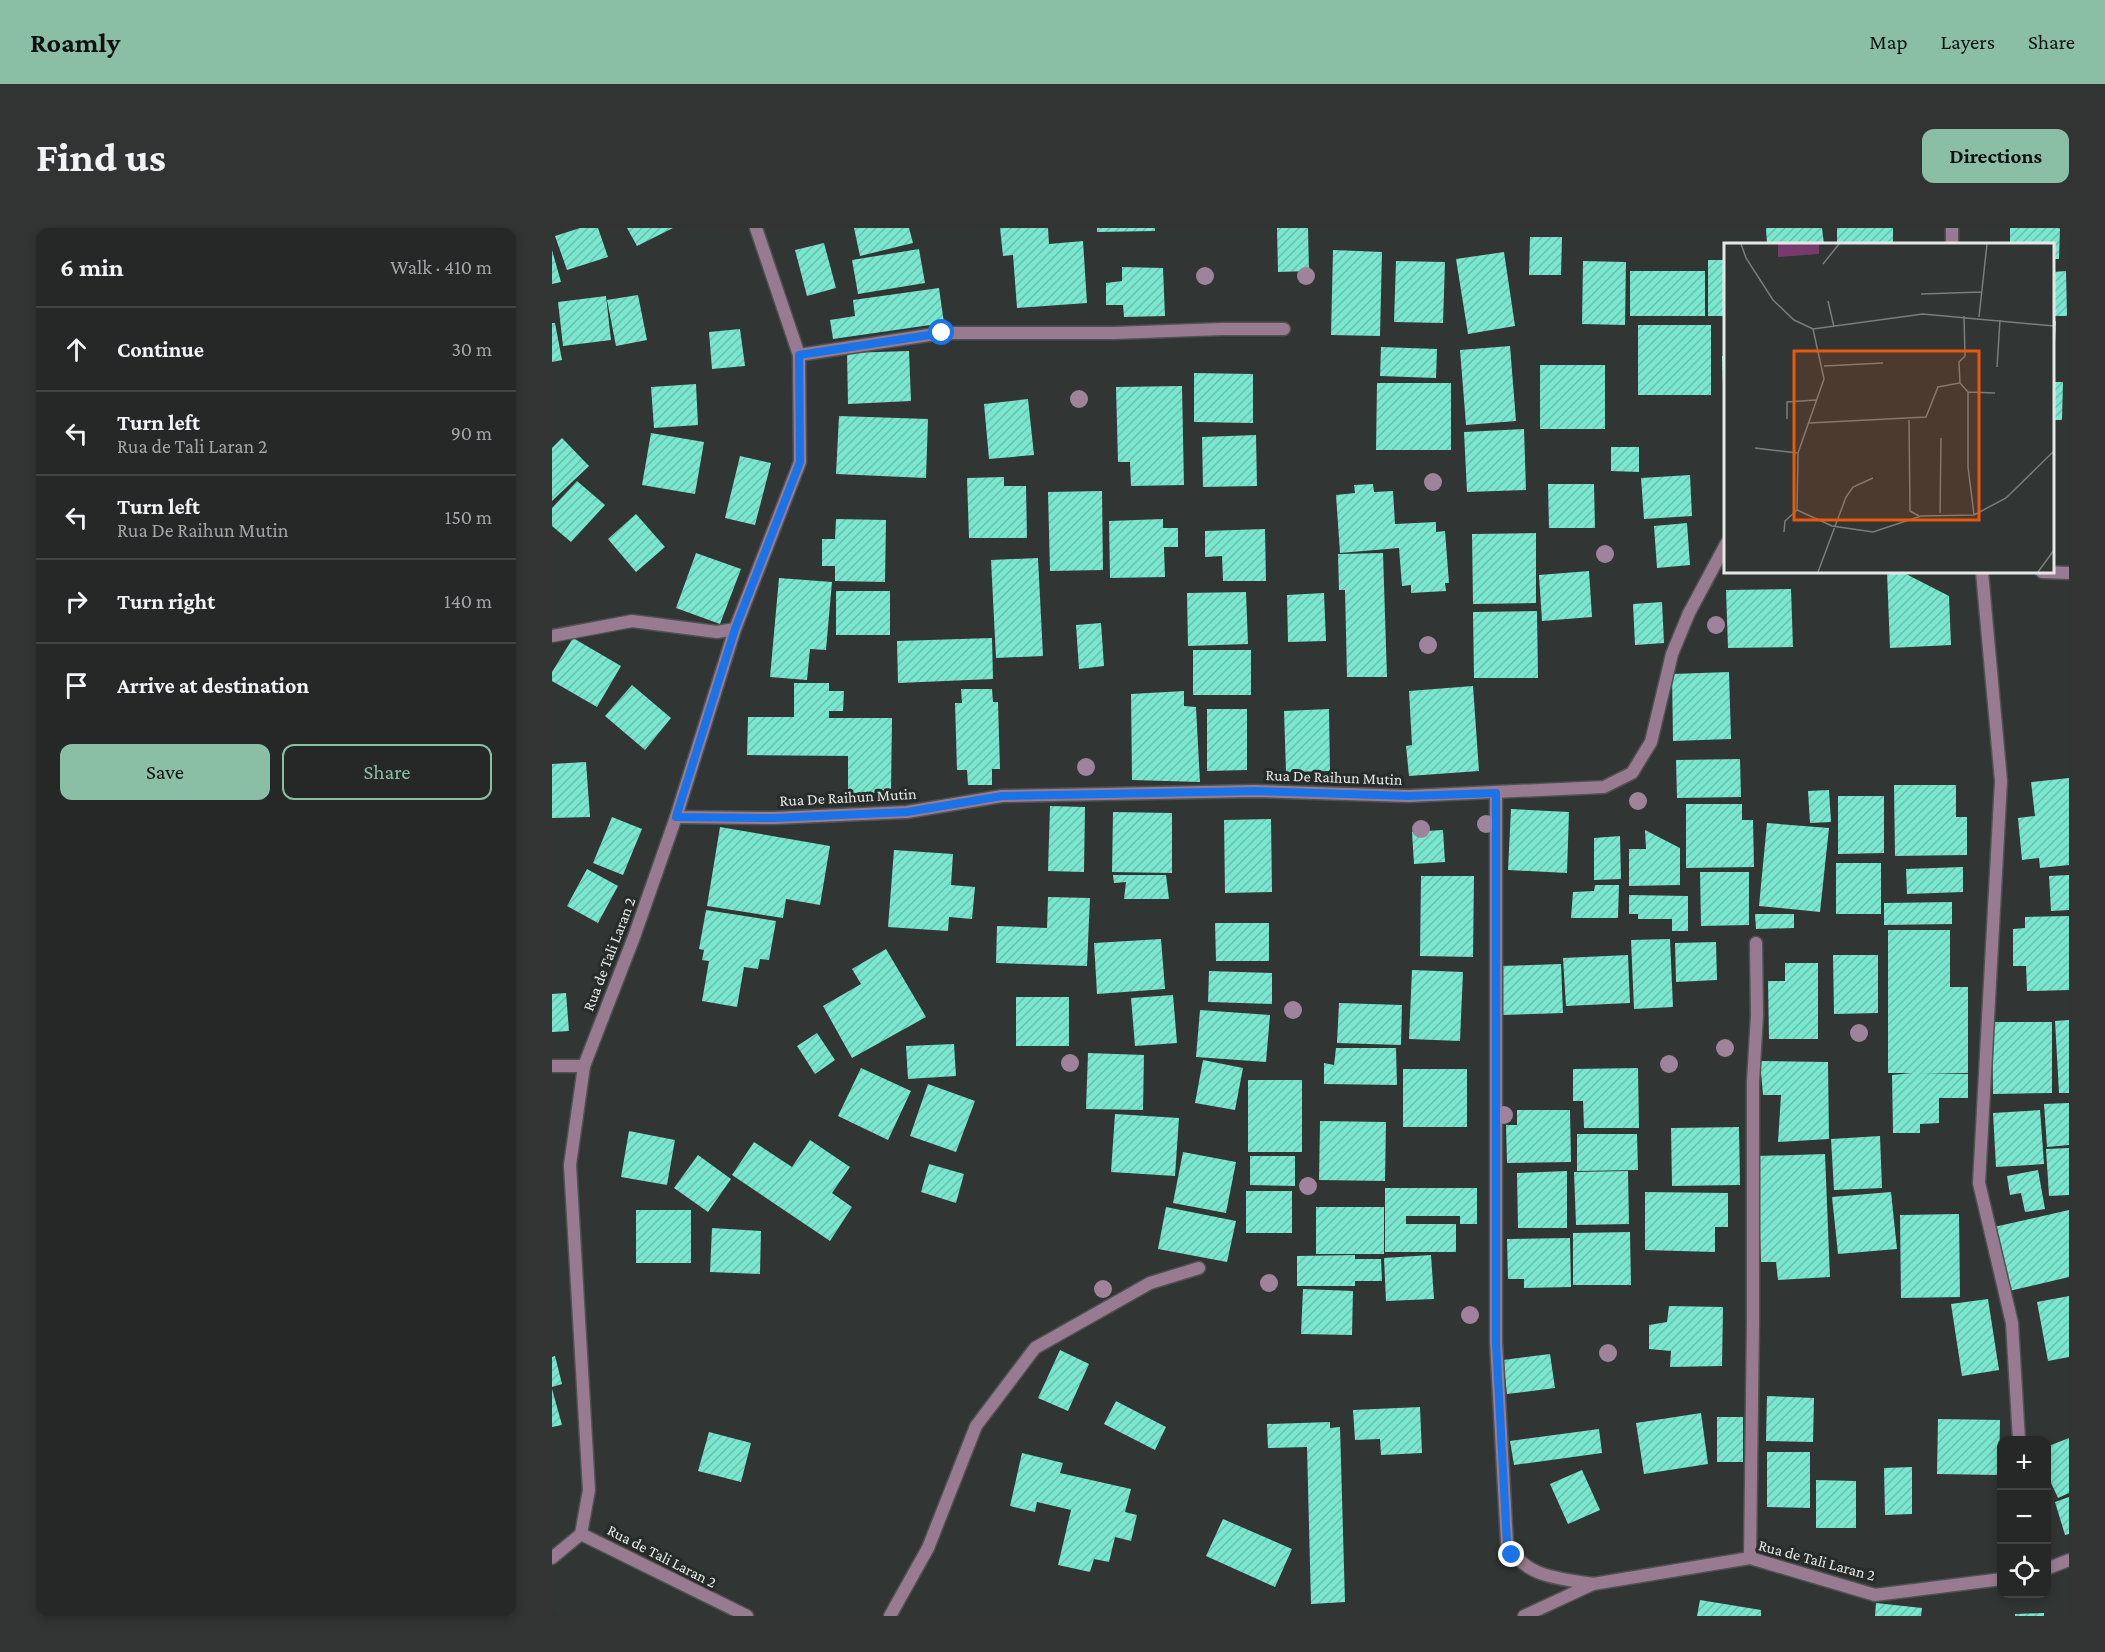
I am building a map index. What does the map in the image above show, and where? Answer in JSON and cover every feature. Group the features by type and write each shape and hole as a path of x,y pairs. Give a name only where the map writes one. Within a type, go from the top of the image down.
{"street":[{"name":"Rua de Tali Laran 2","path":"747,1616 581,1534 589,1490 570,1165 584,1066 634,938 676,817 735,629 800,462 799,355 756,228"},
{"path":"799,355 942,333 1114,333 1284,329"},
{"name":"Rua De Raihun Mutin","path":"676,817 774,818 907,812 1002,796 1255,791 1408,796 1604,787 1632,773 1651,742 1676,644 1689,612 1724,546"},
{"path":"2054,572 2069,573"},
{"path":"1982,573 2001,781 1979,1184 2012,1323 2019,1436"},
{"path":"552,636 632,621 717,632 735,629"},
{"path":"1496,793 1496,1342 1507,1543 1512,1555 1527,1567 1544,1575 1593,1584"},
{"path":"1750,1558 1756,944"},
{"path":"552,1066 584,1066"},
{"path":"890,1616 928,1548 976,1426 1035,1348 1150,1283 1198,1268"},
{"path":"552,1558 581,1534"},
{"name":"Rua de Tali Laran 2","path":"1524,1616 1593,1584 1750,1558 1875,1594 1997,1579"},
{"path":"2051,1567 2069,1560"}],"building":[{"path":"580,228 598,228 608,257 567,270 555,236"},
{"path":"627,228 673,228 637,246"},
{"path":"854,228 909,228 913,243 860,256"},
{"path":"1000,228 1048,228 1049,244 1083,241 1087,303 1017,308 1013,255 1003,256"},
{"path":"1097,228 1155,228 1155,231 1097,232"},
{"path":"1277,228 1308,228 1309,271 1278,272"},
{"path":"1766,228 1822,228 1824,243 1767,243"},
{"path":"1837,228 1893,228 1893,243 1837,243"},
{"path":"2010,228 2060,228 2059,259 2054,259 2054,243 2010,243"},
{"path":"1530,237 1562,237 1561,275 1529,275"},
{"path":"824,243 836,288 807,296 795,250"},
{"path":"919,249 925,283 858,294 852,260"},
{"path":"552,250 561,282 552,284"},
{"path":"1333,250 1382,252 1380,336 1331,335"},
{"path":"1504,252 1515,326 1468,334 1456,259"},
{"path":"1708,260 1724,260 1724,316 1708,316"},
{"path":"1396,261 1445,262 1443,323 1394,322"},
{"path":"1583,261 1626,262 1625,325 1582,324"},
{"path":"1122,267 1163,268 1165,316 1124,317 1123,305 1106,305 1106,283 1122,281"},
{"path":"1630,271 1705,271 1705,316 1630,316"},
{"path":"2066,271 2067,316 2054,316 2054,272"},
{"path":"939,288 944,323 833,339 830,320 855,316 853,300"},
{"path":"638,295 647,340 616,346 607,300"},
{"path":"606,296 611,340 563,346 558,302"},
{"path":"2054,321 2056,321 2054,364"},
{"path":"552,323 555,323 562,360 552,362"},
{"path":"1638,325 1711,325 1711,395 1638,395"},
{"path":"740,329 745,366 712,369 709,332"},
{"path":"1510,346 1516,421 1466,425 1460,350"},
{"path":"1381,347 1437,349 1436,378 1380,376"},
{"path":"909,351 911,401 848,404 847,353"},
{"path":"1722,356 1724,356 1724,416"},
{"path":"1540,365 1605,365 1605,429 1540,429"},
{"path":"1194,373 1253,374 1253,423 1194,422"},
{"path":"2054,382 2063,382 2062,420 2054,420"},
{"path":"1377,383 1451,383 1451,450 1376,450"},
{"path":"696,384 698,425 654,428 651,387"},
{"path":"1182,386 1184,485 1131,486 1130,462 1118,462 1116,387"},
{"path":"1028,399 1034,455 989,459 984,404"},
{"path":"839,416 928,419 926,478 836,474"},
{"path":"1524,429 1526,490 1467,492 1464,432"},
{"path":"651,433 704,442 695,494 642,485"},
{"path":"1256,435 1257,486 1203,487 1202,437"},
{"path":"562,438 589,466 552,501 552,448"},
{"path":"1611,447 1639,447 1639,472 1611,471"},
{"path":"740,456 771,463 755,525 725,518"},
{"path":"1690,475 1692,516 1644,519 1641,478"},
{"path":"1004,477 1004,486 1026,486 1027,538 969,538 967,478"},
{"path":"577,481 605,505 571,542 552,526 552,508"},
{"path":"1373,484 1374,492 1393,491 1395,524 1436,522 1436,532 1445,531 1449,583 1445,583 1446,591 1411,593 1411,585 1402,586 1399,548 1340,553 1336,495 1355,493 1354,485"},
{"path":"1548,484 1594,484 1595,528 1549,528"},
{"path":"1102,491 1103,570 1050,571 1048,492"},
{"path":"636,514 665,547 636,572 608,539"},
{"path":"836,519 886,520 885,582 835,581 835,566 822,566 822,539 835,539"},
{"path":"1163,519 1163,528 1178,528 1178,547 1164,547 1165,577 1110,578 1109,521"},
{"path":"1687,523 1690,565 1657,568 1654,526"},
{"path":"1265,529 1266,581 1223,581 1222,556 1205,557 1205,531"},
{"path":"1536,533 1536,603 1473,604 1472,534"},
{"path":"696,553 741,569 720,624 676,608"},
{"path":"1383,553 1387,677 1347,677 1345,590 1339,590 1338,554"},
{"path":"1038,558 1043,656 996,658 991,560"},
{"path":"1589,571 1592,617 1542,621 1539,575"},
{"path":"1887,573 1904,573 1949,596 1951,645 1890,648"},
{"path":"779,578 832,582 826,650 810,649 807,680 770,677"},
{"path":"1791,589 1793,647 1728,648 1726,590"},
{"path":"836,591 890,591 890,635 836,635"},
{"path":"1246,592 1248,644 1188,646 1187,593"},
{"path":"1324,593 1326,641 1288,642 1287,595"},
{"path":"1662,602 1664,643 1635,645 1633,604"},
{"path":"1537,611 1538,678 1474,678 1473,612"},
{"path":"1101,623 1104,666 1079,669 1076,625"},
{"path":"573,638 621,666 597,707 552,681 552,672"},
{"path":"992,638 993,679 898,683 897,641"},
{"path":"1193,650 1251,650 1251,695 1193,695"},
{"path":"1729,672 1731,739 1673,741 1672,674"},
{"path":"794,683 829,683 829,691 844,691 843,711 829,711 829,718 892,718 891,793 848,793 848,756 747,755 748,717 794,717"},
{"path":"632,685 671,718 645,750 605,716"},
{"path":"1473,686 1479,771 1409,776 1406,746 1412,745 1409,691"},
{"path":"961,689 992,689 993,702 998,702 1000,769 992,769 992,785 968,785 967,770 957,770 955,703 962,703"},
{"path":"1184,691 1184,706 1196,707 1200,782 1132,780 1131,694"},
{"path":"1207,709 1247,709 1247,770 1207,771"},
{"path":"1329,709 1330,771 1286,772 1284,711"},
{"path":"1740,759 1741,797 1677,798 1676,760"},
{"path":"586,762 590,817 552,818 552,764"},
{"path":"2069,778 2069,865 2040,868 2039,858 2022,860 2018,818 2035,816 2031,782"},
{"path":"1894,785 1956,785 1956,817 1967,817 1967,855 1895,856"},
{"path":"1829,790 1831,822 1810,823 1808,791"},
{"path":"1838,796 1884,796 1884,853 1838,854"},
{"path":"1686,804 1742,804 1742,820 1753,820 1754,867 1686,868"},
{"path":"1050,806 1085,807 1084,872 1048,871"},
{"path":"1511,809 1569,812 1567,873 1508,870"},
{"path":"1113,812 1172,813 1172,873 1112,872"},
{"path":"612,817 642,829 623,875 593,863"},
{"path":"1271,819 1272,892 1225,893 1224,820"},
{"path":"1767,823 1829,828 1820,912 1759,906"},
{"path":"720,827 830,846 820,905 786,899 783,918 707,906"},
{"path":"1443,830 1445,862 1414,864 1412,832"},
{"path":"1645,830 1680,848 1680,885 1629,886 1629,849 1646,849"},
{"path":"1620,836 1621,879 1594,880 1594,838"},
{"path":"894,850 953,854 951,885 975,887 972,919 949,917 948,931 888,927"},
{"path":"1836,863 1881,863 1881,914 1836,914"},
{"path":"1963,867 1963,892 1907,894 1906,869"},
{"path":"587,869 618,886 598,923 567,906"},
{"path":"1700,872 1749,872 1749,925 1701,926"},
{"path":"1113,875 1166,875 1169,899 1124,899 1126,882 1114,883"},
{"path":"2069,875 2069,910 2051,911 2049,876"},
{"path":"1421,876 1474,876 1473,957 1420,956"},
{"path":"1595,885 1619,885 1618,918 1571,918 1573,892 1594,891"},
{"path":"1629,895 1688,896 1688,931 1672,931 1672,919 1638,919 1638,914 1629,914"},
{"path":"1048,897 1090,898 1087,966 996,963 997,926 1047,928"},
{"path":"1952,902 1952,924 1884,925 1884,903"},
{"path":"706,910 776,921 769,960 760,959 758,969 744,967 737,1007 702,1001 709,961 702,960 704,950 699,949"},
{"path":"1755,914 1794,914 1794,928 1756,929"},
{"path":"2069,916 2069,990 2027,991 2026,966 2013,966 2013,929 2025,928 2025,917"},
{"path":"1215,923 1269,923 1269,961 1216,961"},
{"path":"1888,930 1950,930 1950,987 1968,987 1968,1073 1922,1073 1968,1074 1968,1098 1939,1098 1939,1123 1920,1124 1920,1133 1893,1133 1892,1075 1912,1073 1888,1073"},
{"path":"1161,939 1165,989 1097,994 1094,943"},
{"path":"1670,939 1673,1007 1634,1009 1631,940"},
{"path":"1716,942 1717,980 1676,982 1675,943"},
{"path":"886,949 926,1017 852,1058 823,1006 861,984 852,969"},
{"path":"1628,955 1630,1003 1566,1006 1563,958"},
{"path":"1833,955 1878,955 1878,1013 1834,1014"},
{"path":"1785,963 1818,963 1818,1039 1769,1039 1768,981 1785,981"},
{"path":"1561,964 1563,1013 1502,1015 1500,966"},
{"path":"1412,970 1463,972 1460,1041 1409,1039"},
{"path":"1209,971 1272,973 1272,1004 1208,1002"},
{"path":"566,993 569,1031 552,1032 552,994"},
{"path":"1173,995 1177,1043 1135,1046 1131,998"},
{"path":"1016,997 1069,997 1069,1046 1016,1046"},
{"path":"1339,1003 1402,1005 1401,1045 1337,1043"},
{"path":"1200,1010 1270,1015 1266,1062 1196,1057"},
{"path":"2069,1020 2069,1093 2059,1093 2055,1021"},
{"path":"1992,1022 2052,1022 2052,1093 1993,1094"},
{"path":"817,1033 835,1060 815,1074 797,1046"},
{"path":"954,1044 956,1076 908,1079 906,1046"},
{"path":"1336,1048 1396,1048 1397,1085 1324,1084 1324,1063 1334,1065"},
{"path":"1088,1053 1144,1055 1143,1110 1086,1109"},
{"path":"1203,1060 1243,1068 1235,1110 1195,1103"},
{"path":"1760,1061 1828,1062 1829,1139 1778,1142 1781,1095 1763,1095"},
{"path":"861,1068 911,1091 888,1140 838,1116"},
{"path":"1638,1068 1639,1128 1584,1128 1583,1101 1573,1101 1573,1069"},
{"path":"1403,1069 1467,1069 1467,1127 1403,1127"},
{"path":"1248,1080 1302,1080 1302,1152 1248,1152"},
{"path":"928,1084 975,1101 956,1152 910,1136"},
{"path":"2069,1103 2069,1145 2047,1147 2044,1104"},
{"path":"1517,1110 1570,1110 1571,1162 1507,1163 1506,1125 1517,1125"},
{"path":"2040,1110 2044,1164 1996,1167 1993,1113"},
{"path":"1115,1114 1179,1118 1175,1176 1111,1172"},
{"path":"1320,1121 1386,1122 1385,1181 1319,1180"},
{"path":"1739,1127 1740,1185 1672,1186 1671,1128"},
{"path":"629,1131 675,1140 667,1185 621,1177"},
{"path":"1577,1134 1637,1134 1638,1170 1577,1171"},
{"path":"1880,1136 1882,1188 1834,1190 1831,1139"},
{"path":"810,1140 850,1167 832,1193 852,1207 830,1241 732,1175 754,1142 792,1167"},
{"path":"2069,1148 2069,1195 2049,1196 2046,1149"},
{"path":"1183,1152 1236,1162 1226,1213 1173,1203"},
{"path":"1825,1154 1830,1277 1778,1280 1776,1262 1761,1262 1757,1156"},
{"path":"698,1155 731,1179 708,1212 674,1188"},
{"path":"1250,1156 1295,1156 1295,1186 1250,1185"},
{"path":"929,1164 964,1174 956,1203 921,1192"},
{"path":"2038,1170 2045,1209 2025,1212 2021,1193 2010,1195 2007,1176"},
{"path":"1567,1171 1567,1228 1518,1228 1517,1173"},
{"path":"1628,1171 1629,1224 1576,1225 1574,1172"},
{"path":"1385,1188 1477,1188 1477,1224 1460,1224 1460,1216 1406,1216 1406,1224 1456,1224 1456,1252 1385,1252"},
{"path":"1246,1191 1292,1191 1292,1233 1246,1233"},
{"path":"1645,1192 1728,1193 1728,1227 1715,1227 1715,1252 1645,1250"},
{"path":"1891,1192 1897,1249 1838,1254 1832,1197"},
{"path":"1166,1207 1236,1221 1227,1262 1158,1249"},
{"path":"1316,1207 1384,1207 1384,1254 1316,1254"},
{"path":"636,1210 691,1210 691,1263 636,1263"},
{"path":"2069,1210 2069,1277 2009,1291 1994,1227"},
{"path":"1959,1214 1960,1297 1901,1298 1900,1215"},
{"path":"712,1228 761,1231 760,1274 710,1272"},
{"path":"1630,1232 1631,1285 1573,1285 1573,1233"},
{"path":"1570,1238 1571,1287 1524,1288 1524,1279 1508,1279 1507,1239"},
{"path":"1355,1255 1355,1259 1381,1259 1382,1281 1355,1281 1355,1286 1297,1286 1297,1256"},
{"path":"1431,1255 1434,1299 1386,1301 1384,1258"},
{"path":"1303,1289 1353,1291 1352,1335 1301,1334"},
{"path":"2069,1296 2069,1357 2048,1361 2037,1302"},
{"path":"1988,1299 1999,1370 1962,1376 1951,1304"},
{"path":"1669,1306 1723,1307 1722,1366 1670,1367 1671,1351 1649,1349 1649,1325 1667,1322"},
{"path":"1060,1350 1089,1364 1068,1411 1038,1398"},
{"path":"1550,1354 1555,1388 1507,1394 1503,1360"},
{"path":"555,1356 562,1384 552,1387 552,1357"},
{"path":"552,1389 562,1425 552,1427"},
{"path":"1767,1396 1814,1398 1813,1442 1766,1441"},
{"path":"1116,1401 1166,1427 1155,1450 1104,1424"},
{"path":"1420,1407 1422,1453 1381,1455 1380,1439 1355,1440 1353,1410"},
{"path":"1701,1413 1708,1464 1644,1474 1636,1423"},
{"path":"1717,1417 1743,1417 1743,1462 1717,1462"},
{"path":"1938,1419 2000,1420 2000,1436 1997,1436 1997,1475 1937,1474"},
{"path":"1330,1422 1330,1428 1340,1427 1345,1602 1311,1604 1307,1447 1268,1448 1267,1424"},
{"path":"1599,1429 1602,1453 1514,1465 1510,1441"},
{"path":"709,1432 751,1443 741,1482 698,1471"},
{"path":"2069,1438 2069,1493 2058,1498 2051,1483 2051,1445"},
{"path":"1767,1452 1810,1452 1810,1508 1767,1507"},
{"path":"1022,1453 1063,1463 1060,1473 1131,1489 1125,1512 1137,1515 1131,1541 1115,1537 1109,1562 1094,1559 1090,1572 1058,1565 1071,1510 1037,1502 1035,1512 1010,1506"},
{"path":"1912,1467 1912,1514 1885,1515 1884,1468"},
{"path":"1582,1470 1600,1510 1568,1524 1550,1484"},
{"path":"1816,1480 1856,1481 1856,1528 1816,1528"},
{"path":"2069,1497 2069,1534 2065,1535 2055,1502"},
{"path":"1223,1519 1292,1549 1275,1587 1206,1556"},
{"path":"1700,1600 1761,1610 1761,1616 1697,1616"},
{"path":"1876,1603 1922,1608 1921,1616 1875,1616"},
{"path":"2044,1613 2044,1616 2015,1616 2015,1614"}],"route":[{"path":"942,333 799,355 800,462 735,629 676,817 774,818 907,812 1002,796 1255,791 1408,796 1496,793 1496,1342 1507,1543 1512,1555"}]}
